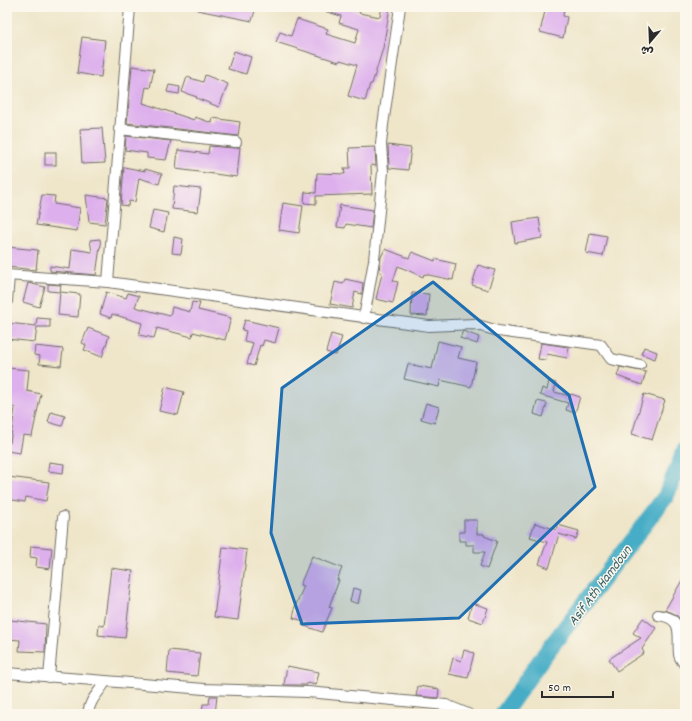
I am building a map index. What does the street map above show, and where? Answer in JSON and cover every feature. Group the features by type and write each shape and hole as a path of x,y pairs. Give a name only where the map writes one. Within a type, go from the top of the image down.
{"street":[{"path":"108,282 119,129 130,7"},
{"path":"364,318 374,260 376,228 381,193 383,172 381,144 383,125 400,7"},
{"path":"119,129 236,142"},
{"path":"7,301 8,275 108,282 429,326 474,324 498,332 601,344 611,359 640,365"},
{"path":"49,677 63,517"},
{"path":"658,615 667,616 676,623 679,629 679,656 685,665"},
{"path":"7,673 204,689 308,692 446,705 468,714"},
{"path":"88,714 93,698 101,691 105,682"}],"highlighted area":[{"path":"433,282 569,395 595,487 459,618 302,624 271,533 282,388"}],"building":[{"path":"197,7 256,7 252,21 197,10"},
{"path":"317,7 344,7 360,12 359,13 380,17 382,7 390,7 383,48 365,101 348,96 357,65 340,60 339,62 276,42 280,32 291,36 297,19 328,29 326,34 355,43 359,29 339,23 341,16 317,9"},
{"path":"546,7 564,9 563,16 567,17 563,38 540,32"},
{"path":"82,37 105,40 101,77 77,73"},
{"path":"234,51 251,57 246,74 228,69"},
{"path":"132,66 154,69 150,88 146,87 143,103 194,120 195,117 212,123 213,118 240,122 238,136 127,123"},
{"path":"205,75 228,84 219,107 182,92 187,77 203,82"},
{"path":"169,85 180,87 179,94 167,92"},
{"path":"102,128 105,163 82,164 80,129"},
{"path":"126,136 171,141 166,160 147,158 147,153 125,150"},
{"path":"388,145 411,148 408,170 389,168"},
{"path":"209,146 240,147 237,177 176,169 178,150 208,154"},
{"path":"375,147 376,166 371,165 372,194 316,196 316,204 304,203 305,192 316,193 317,173 345,174 344,168 350,168 349,148"},
{"path":"45,152 56,152 56,165 45,165"},
{"path":"124,167 145,171 145,169 162,174 159,184 139,178 135,202 129,201 128,206 121,205"},
{"path":"174,186 201,189 198,212 172,209"},
{"path":"42,195 55,196 54,204 80,208 77,231 36,225"},
{"path":"86,195 108,198 105,224 89,222"},
{"path":"283,203 303,206 299,233 279,230"},
{"path":"340,205 373,210 371,228 346,224 345,228 337,227"},
{"path":"153,210 168,213 164,232 149,228"},
{"path":"539,218 542,238 515,243 512,222"},
{"path":"590,233 607,236 603,256 586,253"},
{"path":"174,237 183,239 181,254 172,253"},
{"path":"100,239 101,247 96,275 50,271 50,266 70,269 72,249 92,252 90,240"},
{"path":"7,247 38,250 36,270 7,267"},
{"path":"385,249 409,258 412,252 435,261 435,259 456,264 453,280 424,274 423,277 398,266 393,281 398,282 393,303 376,299 382,273 379,271 381,257"},
{"path":"478,265 495,270 488,290 472,285"},
{"path":"345,279 363,283 362,294 355,292 352,308 330,304 335,282 343,284"},
{"path":"28,283 45,287 39,307 23,302"},
{"path":"48,284 61,285 60,292 48,291"},
{"path":"60,292 80,294 78,317 58,315"},
{"path":"106,292 126,298 128,293 139,296 135,307 170,316 172,307 190,312 192,302 200,303 198,310 231,318 225,340 193,332 192,337 157,328 154,338 139,335 142,323 112,314 111,318 100,314"},
{"path":"412,293 429,294 427,316 411,315"},
{"path":"37,318 50,319 50,327 37,327 35,342 7,339 7,323 36,326"},
{"path":"245,320 279,328 275,343 264,340 262,346 260,345 254,366 247,364 253,343 244,341 246,331 242,330"},
{"path":"88,328 109,336 102,357 84,350 86,345 82,343"},
{"path":"463,331 479,337 477,344 460,338"},
{"path":"331,334 342,337 336,355 326,352"},
{"path":"438,341 461,347 458,358 476,362 471,387 440,380 439,387 404,379 408,364 432,369"},
{"path":"541,343 569,347 567,358 547,354 546,360 538,359"},
{"path":"35,346 63,349 61,366 39,364 40,356 34,355"},
{"path":"644,347 657,352 655,359 641,354"},
{"path":"620,367 646,372 642,385 617,376"},
{"path":"7,368 29,370 27,391 41,394 32,436 23,435 20,453 7,451 7,443 10,443 15,408 7,404"},
{"path":"549,381 556,383 554,392 570,396 571,394 580,397 575,413 566,410 568,403 540,395 542,388 547,390"},
{"path":"165,387 184,392 178,415 159,411"},
{"path":"644,394 665,400 652,440 632,434"},
{"path":"537,401 547,403 543,417 534,414"},
{"path":"426,403 439,407 435,423 421,419"},
{"path":"51,412 65,416 62,426 48,422"},
{"path":"49,462 64,464 63,473 48,471"},
{"path":"8,477 49,482 46,501 26,497 25,502 7,499"},
{"path":"464,520 477,520 477,534 484,534 484,536 497,541 487,569 480,566 485,552 474,552 474,545 466,545 466,541 459,541 459,532 464,532"},
{"path":"535,523 557,530 558,525 579,531 576,539 559,534 549,568 539,564 547,542 530,537"},
{"path":"31,546 52,548 50,569 36,567 37,558 30,557"},
{"path":"223,547 247,550 238,620 214,617"},
{"path":"312,556 342,568 329,607 332,608 322,632 302,625 304,621 293,618 294,609 304,586 300,585"},
{"path":"111,568 133,571 125,638 98,635 99,625 104,626"},
{"path":"685,575 685,612 681,620 675,614 665,610"},
{"path":"353,588 361,590 358,604 350,601"},
{"path":"472,603 488,608 483,623 468,618"},
{"path":"643,618 656,628 642,649 644,653 617,671 609,659 641,638 633,633"},
{"path":"10,620 46,624 45,652 19,651 20,640 8,639"},
{"path":"169,650 200,653 197,676 167,673"},
{"path":"464,650 474,653 468,678 449,674 453,658 461,661"},
{"path":"287,666 319,672 316,685 307,683 307,685 284,685"},
{"path":"418,686 439,689 438,698 416,696"},
{"path":"210,696 217,696 215,714 202,714 203,704 209,704"}],"waterway":[{"name":"Asif Ath Hamdoun","path":"503,714 542,658 666,496 685,450"}]}
